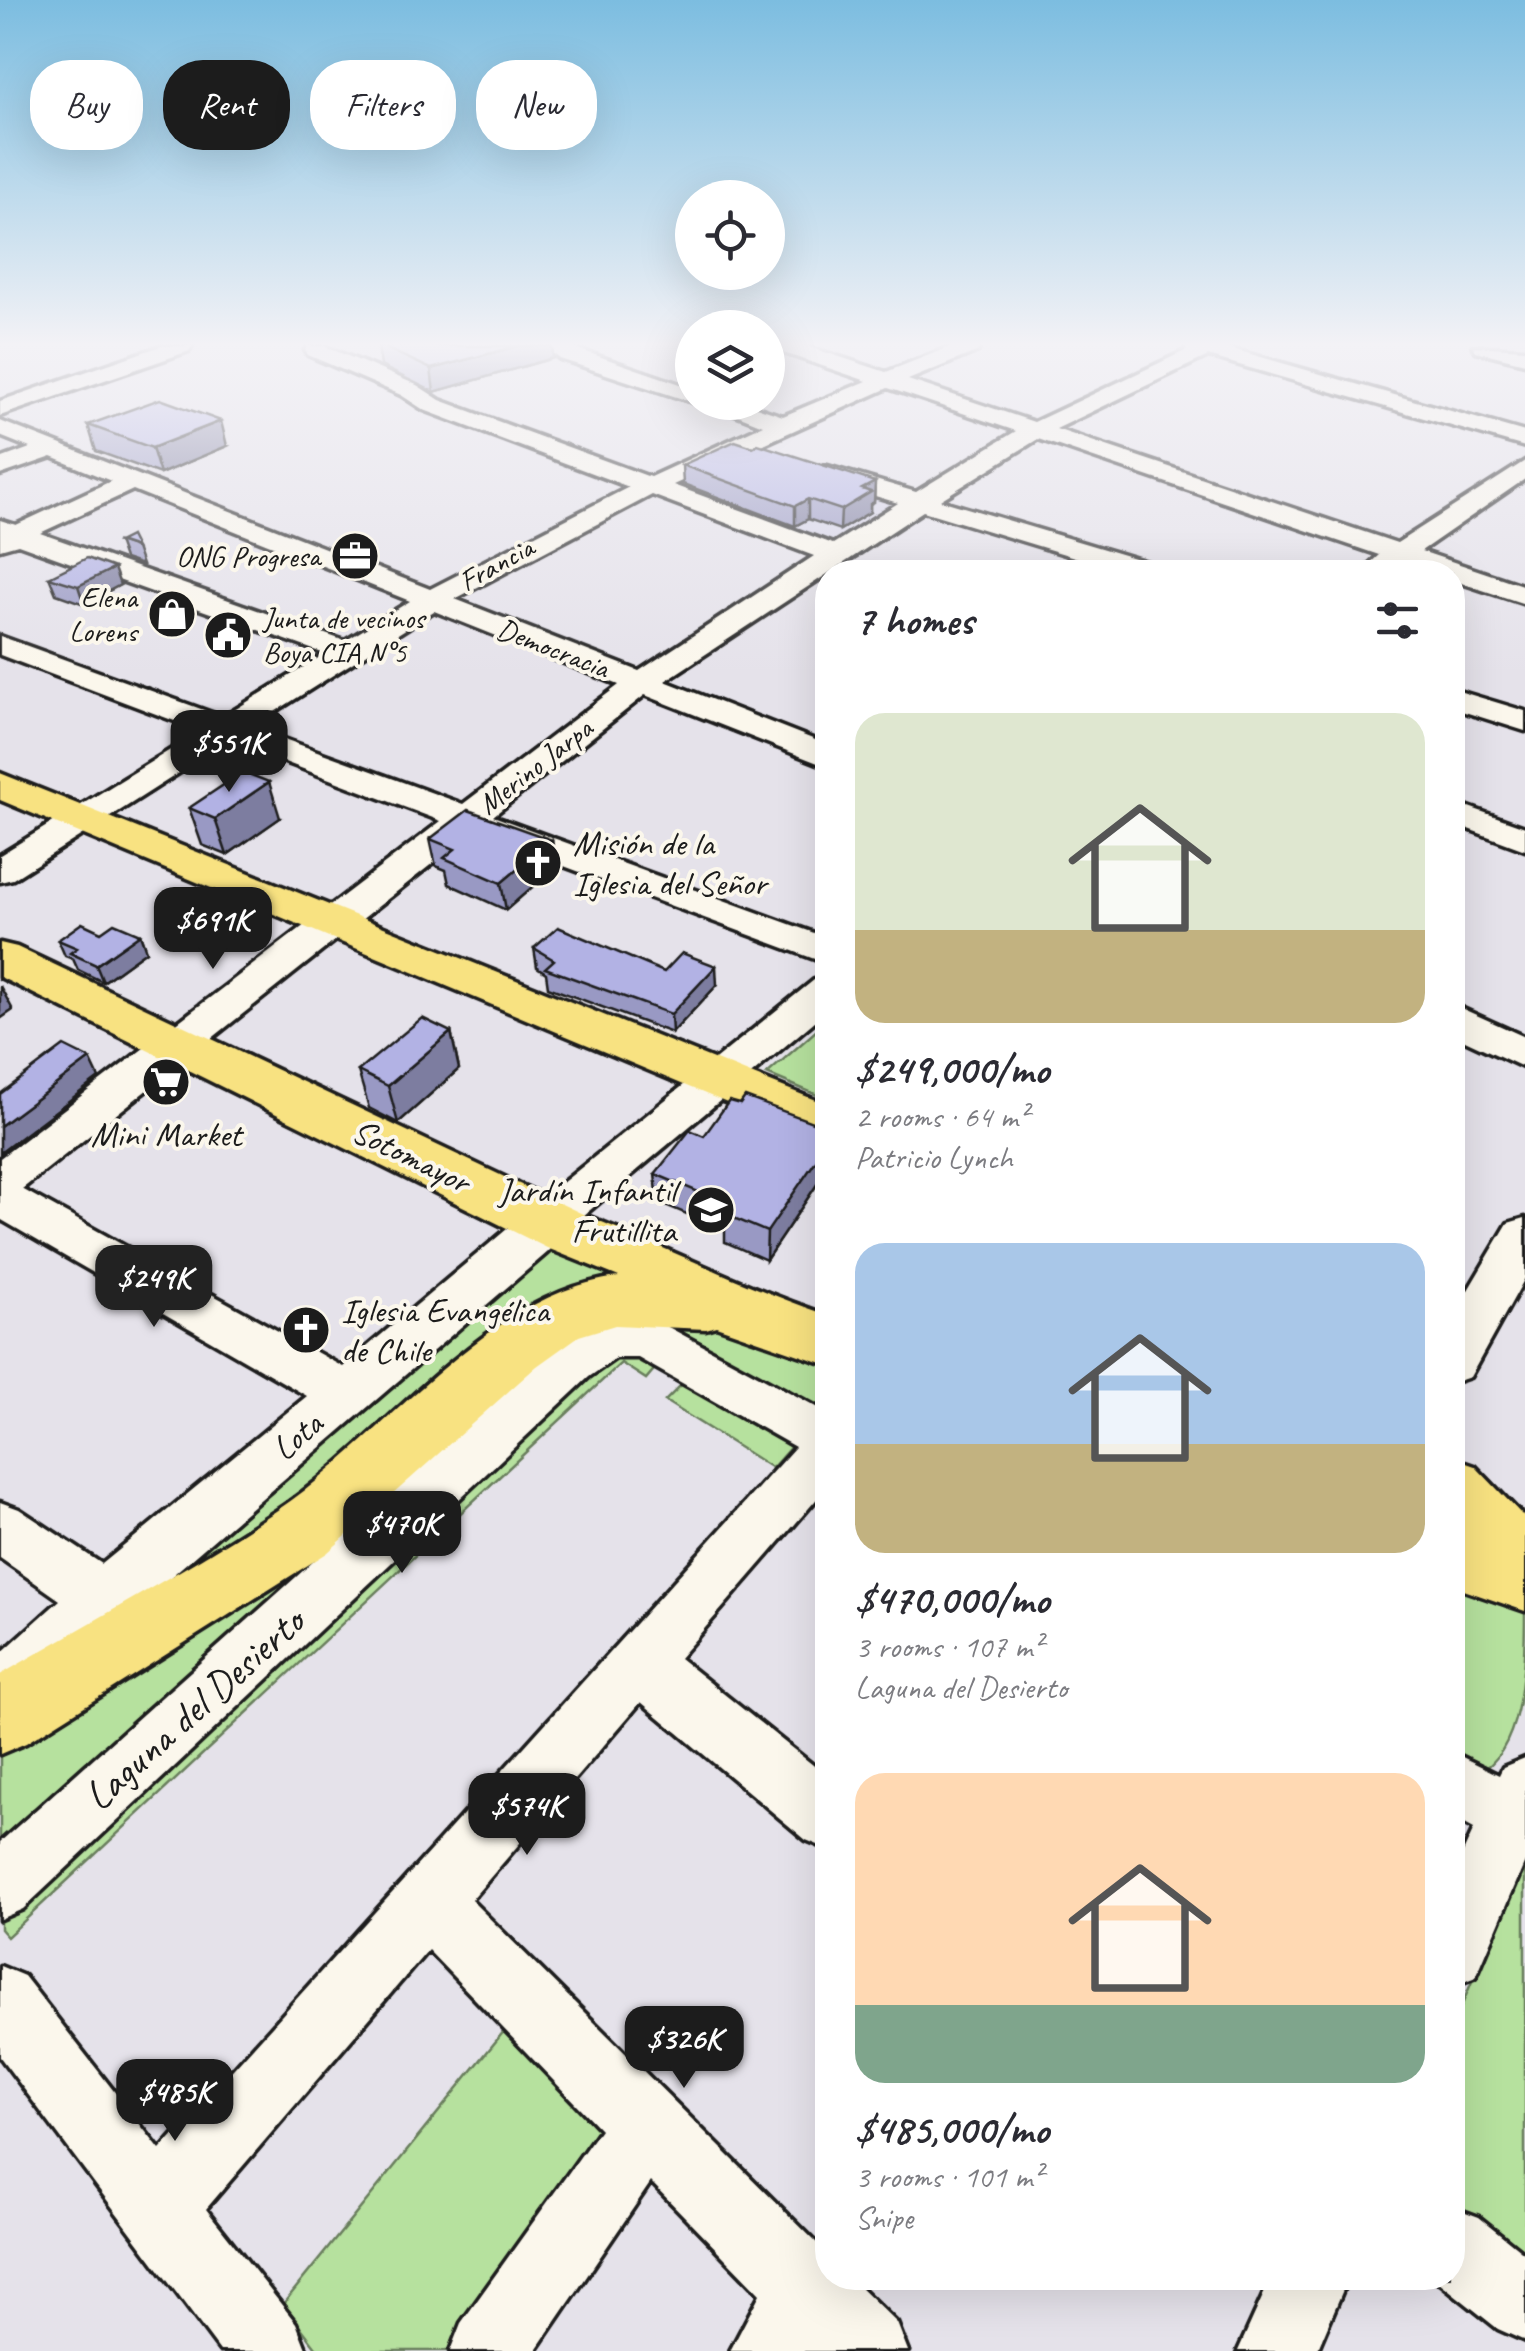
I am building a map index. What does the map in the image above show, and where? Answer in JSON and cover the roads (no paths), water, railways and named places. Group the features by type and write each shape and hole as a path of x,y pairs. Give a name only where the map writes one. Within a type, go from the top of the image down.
{"main road":[{"path":"0,784 815,1121"},
{"name":"Sotomayor","path":"0,958 548,1223 640,1261 729,1306 815,1336"},
{"path":"0,1717 304,1532 516,1348 559,1318 598,1304 634,1300 729,1306"},
{"path":"1465,1501 1525,1565"},
{"path":"1465,1558 1525,1579"}],"street":[{"path":"0,468 32,456"},
{"name":"Democracia","path":"71,456 815,752"},
{"path":"568,456 834,554"},
{"name":"Francia","path":"0,871 430,600 539,540 718,456"},
{"path":"770,456 1111,560"},
{"name":"Merino Jarpa","path":"825,560 993,456"},
{"path":"1112,456 1422,560"},
{"path":"1387,560 1525,468"},
{"path":"5,535 132,481"},
{"path":"5,535 348,652"},
{"name":"Merino Jarpa","path":"0,1182 641,683 815,567"},
{"path":"1465,575 1525,595"},
{"path":"796,580 815,587"},
{"path":"0,646 815,947"},
{"path":"1465,702 1525,721"},
{"path":"1465,815 1525,839"},
{"name":"Lota","path":"0,1694 104,1598 815,1000"},
{"path":"1465,1024 1525,1054"},
{"path":"0,1198 347,1394"},
{"path":"1480,1321 1525,1236"},
{"name":"Laguna del Desierto","path":"0,1886 571,1362 600,1341 626,1336 652,1342 815,1432"},
{"path":"158,2208 815,1462"},
{"path":"0,1526 104,1598 146,1609 178,1608"},
{"path":"638,1662 815,1807"},
{"path":"1465,1787 1519,1802 1465,1924"},
{"path":"427,1902 647,2125 788,2320 869,2351"},
{"path":"0,2000 268,2351"},
{"path":"488,2351 647,2125"},
{"path":"1465,2254 1525,2302"},
{"path":"1278,2351 1305,2290"}],"place":[{"name":"ONG Progresa","path":"355,556"},
{"name":"Elena Lorens","path":"172,614"},
{"name":"Junta de vecinos Boya CIA N°5","path":"228,635"},
{"name":"Misión de la Iglesia del Señor","path":"538,863"},
{"name":"Mini Market","path":"166,1082"},
{"name":"Jardín Infantil Frutillita","path":"711,1210"},
{"name":"Iglesia Evangélica de Chile","path":"306,1330"}]}
